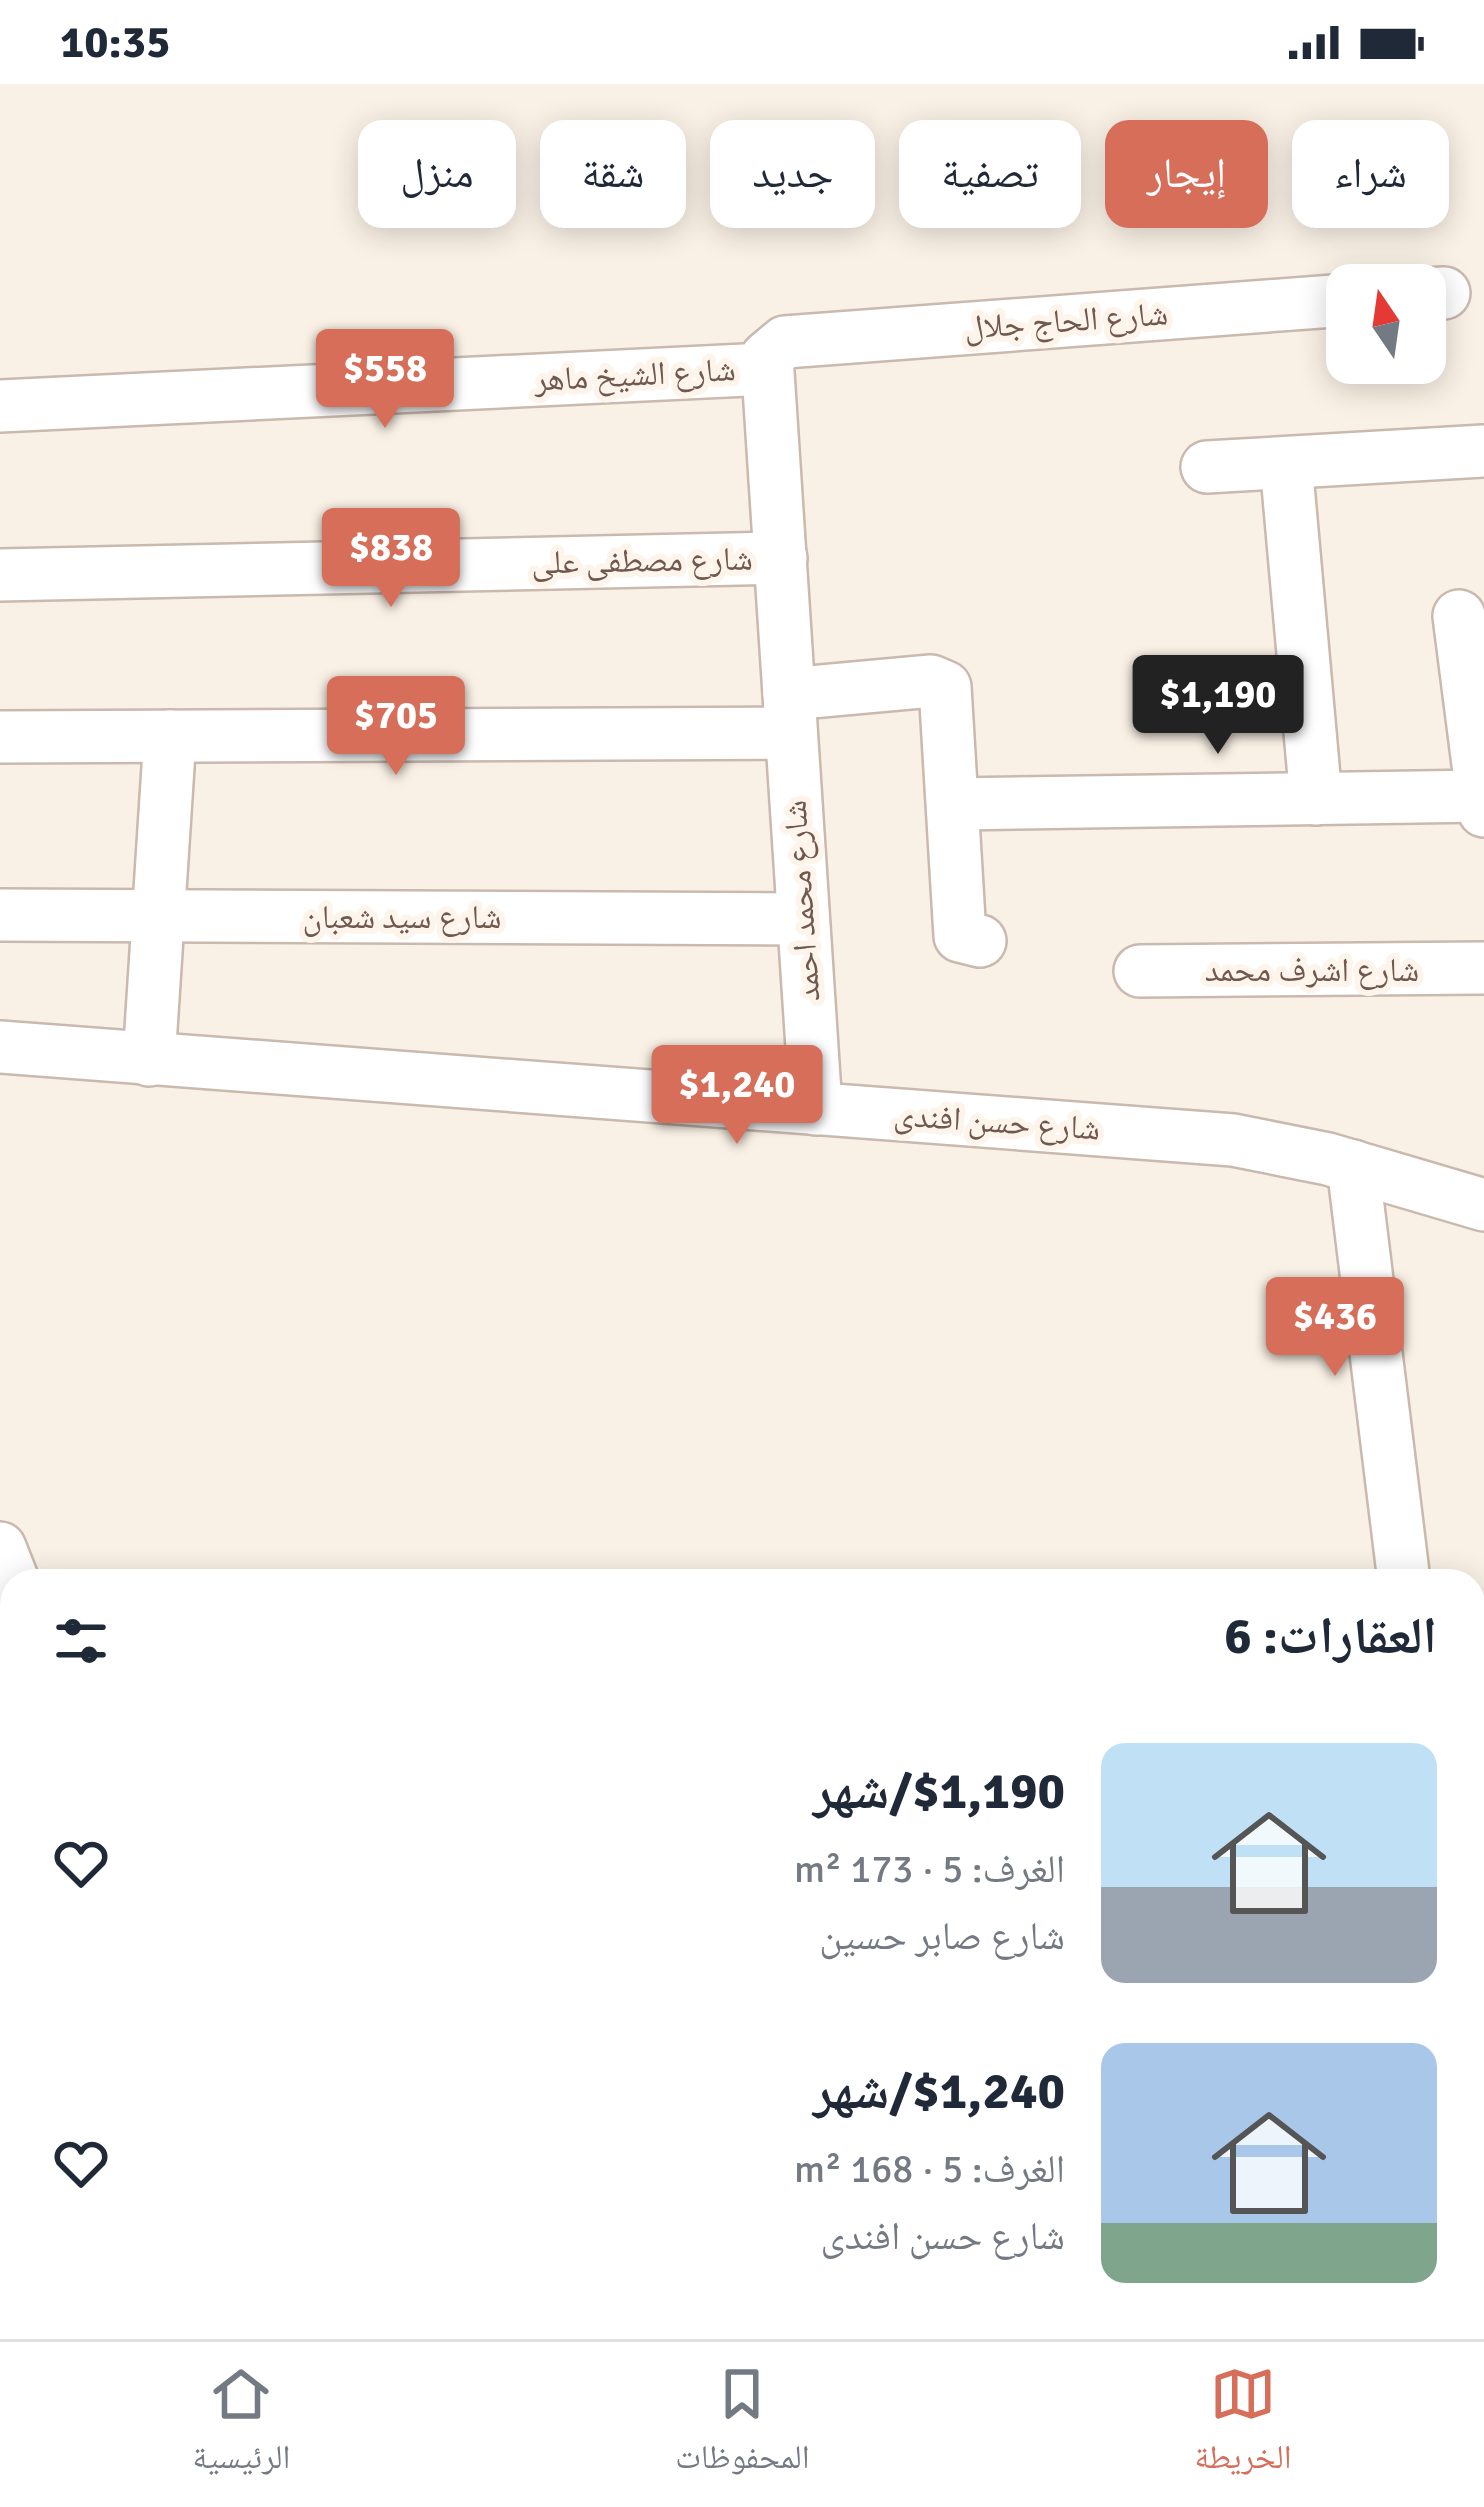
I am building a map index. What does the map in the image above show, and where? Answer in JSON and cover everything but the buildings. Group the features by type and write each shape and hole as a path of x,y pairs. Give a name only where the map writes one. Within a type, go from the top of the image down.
{"street":[{"name":"شارع الحاج جلال","path":"776,355 1326,302"},
{"name":"شارع الشيخ ماهر","path":"0,406 776,355"},
{"name":"شارع محمد احمد","path":"776,355 781,558 816,1109"},
{"path":"1207,467 1484,451"},
{"path":"1286,463 1316,799"},
{"name":"شارع مصطفى على","path":"0,575 781,558"},
{"path":"956,804 1316,799 1483,804 1460,616"},
{"path":"0,736 170,736 790,713 931,681 945,687 948,696 960,936 980,940"},
{"path":"149,1060 170,736"},
{"name":"شارع سيد شعبان","path":"0,915 803,919"},
{"name":"شارع اشرف محمد","path":"1140,971 1484,968"},
{"name":"شارع حسن افندى","path":"0,1047 1233,1140 1353,1166 1484,1205"},
{"path":"1353,1166 1402,1569"}]}
